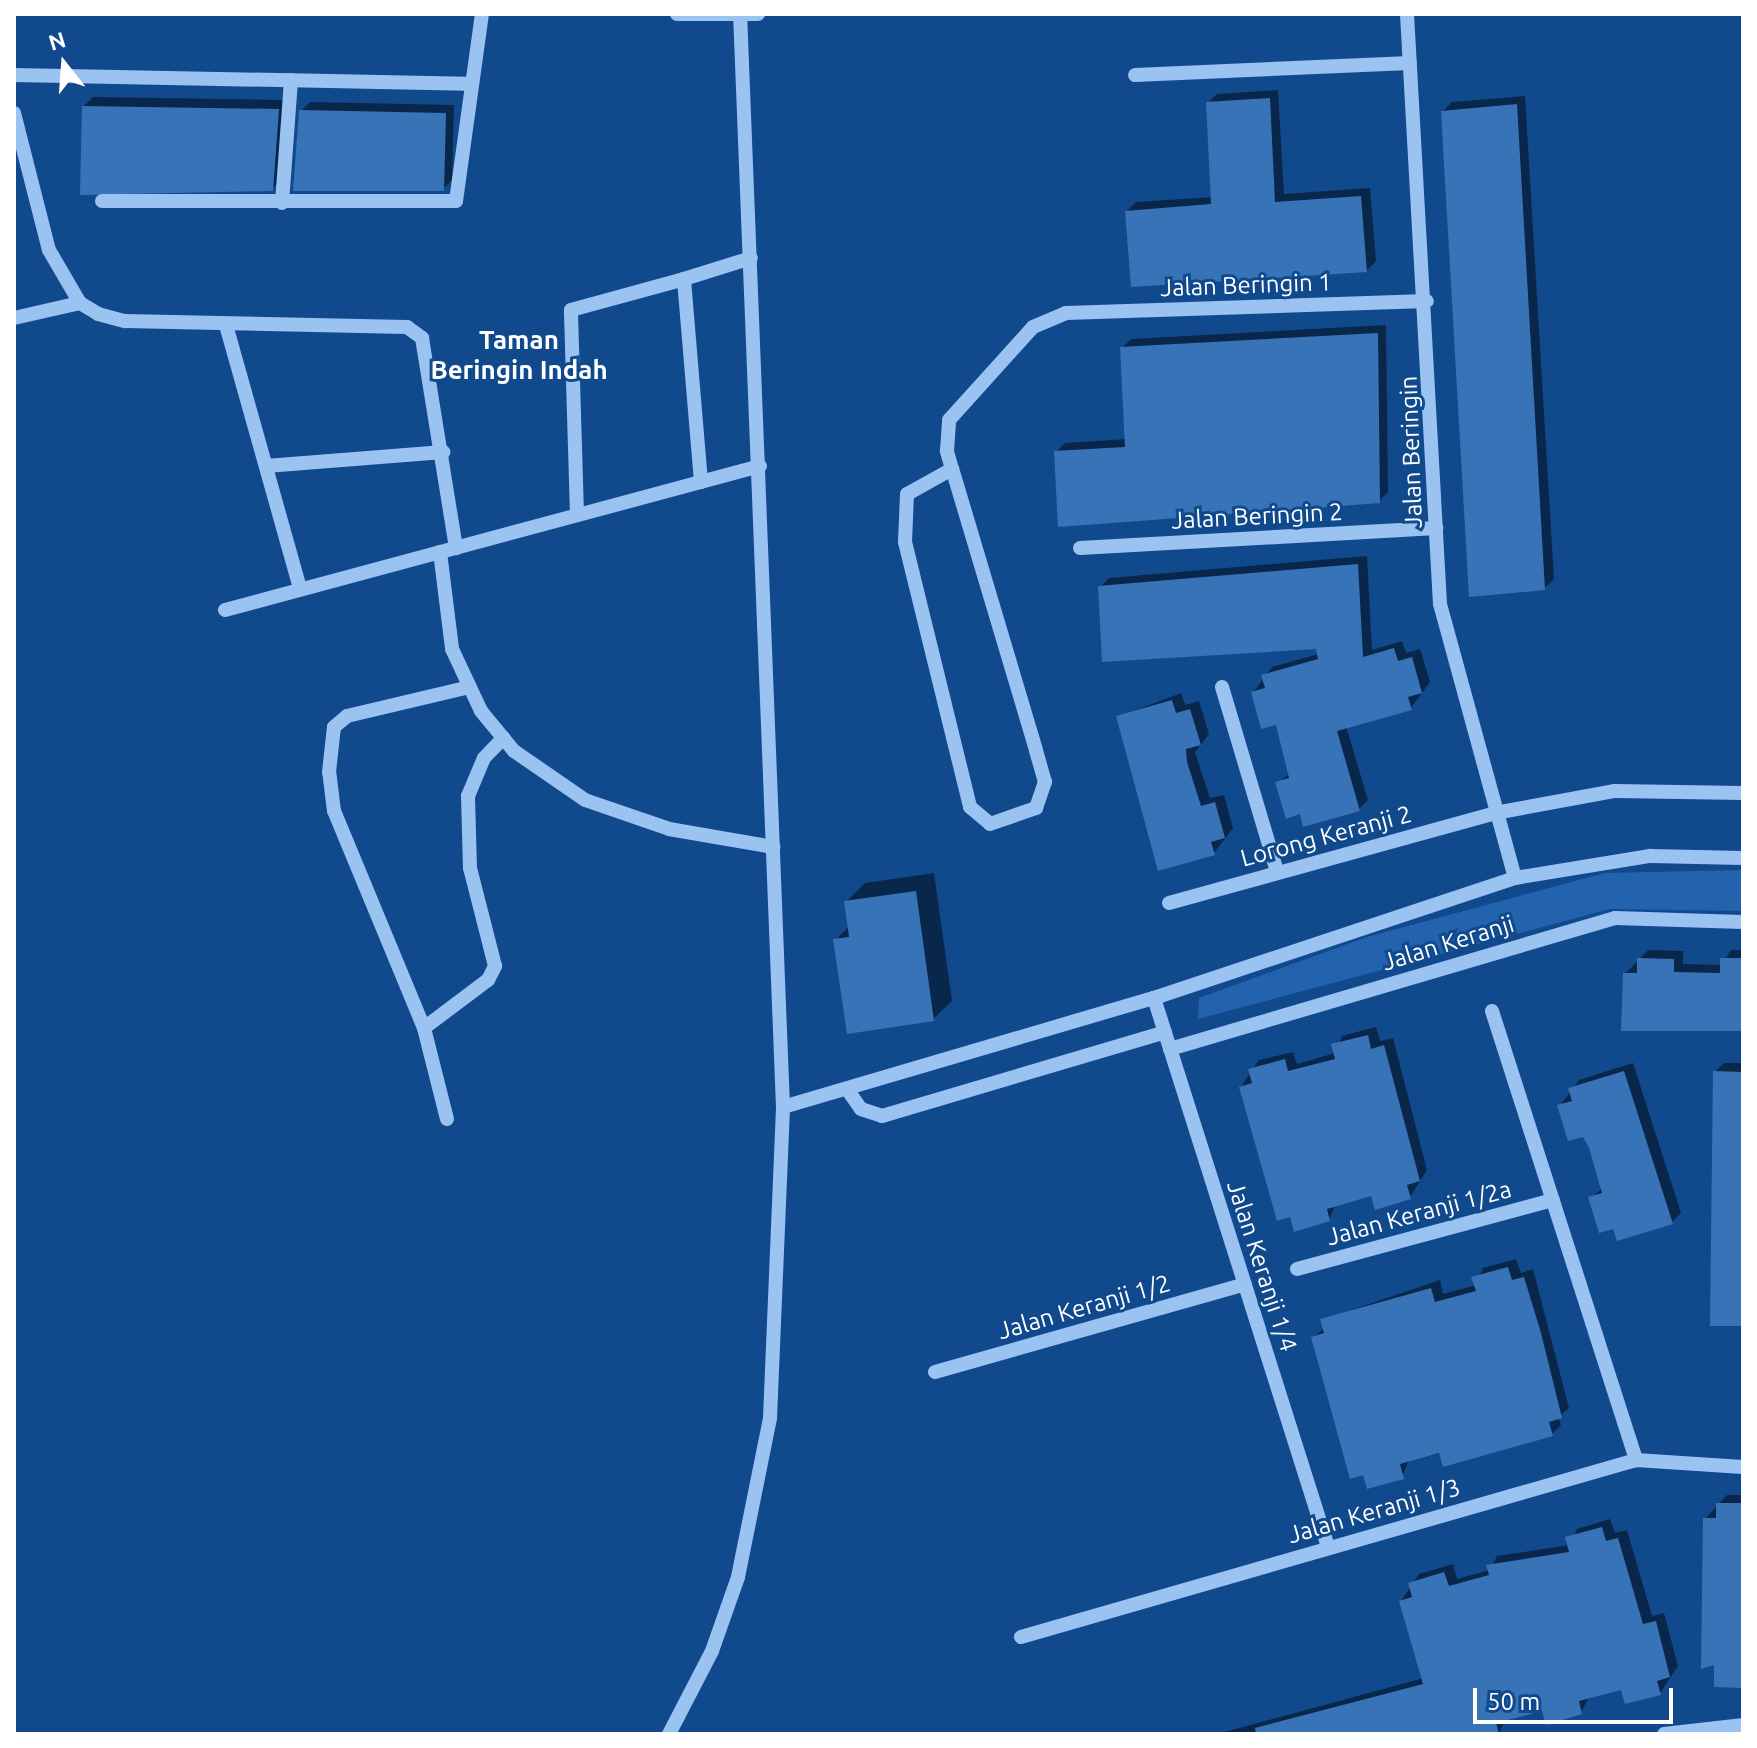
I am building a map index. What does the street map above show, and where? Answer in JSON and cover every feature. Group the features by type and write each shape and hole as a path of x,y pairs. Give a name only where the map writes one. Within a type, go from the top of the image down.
{"street":[{"path":"102,201 456,201 467,84 480,55 482,14"},
{"path":"677,14 758,14"},
{"path":"669,1734 712,1651 758,1501 770,1418 783,1107 740,14"},
{"name":"Jalan Beringin","path":"1407,14 1427,301 1436,528 1447,648 1515,878"},
{"path":"1135,75 1410,63"},
{"path":"14,75 467,84"},
{"path":"282,203 291,80"},
{"path":"14,113 49,250 80,303"},
{"path":"577,515 571,310 751,258"},
{"path":"684,279 701,482"},
{"name":"Jalan Beringin 1","path":"952,469 949,420 1033,327 1066,313 1427,301"},
{"path":"14,318 80,303 125,321 407,327 430,356 456,548"},
{"path":"226,325 300,589"},
{"path":"266,466 443,452"},
{"path":"225,610 760,466"},
{"path":"952,469 1045,782 1036,808 990,824 970,807 905,542 907,494 952,469"},
{"name":"Jalan Beringin 2","path":"1080,548 1436,528"},
{"path":"440,552 452,649 470,687 503,738 585,800 669,829 773,847"},
{"path":"447,1119 424,1028 334,811 334,727 376,706 470,687"},
{"path":"1222,687 1277,872"},
{"path":"424,1028 488,980 495,966 470,868 468,796 484,758 503,738"},
{"name":"Lorong Keranji 2","path":"1169,903 1495,813 1615,791 1743,793"},
{"path":"783,1107 1154,998 1515,878 1621,859 1743,858"},
{"name":"Jalan Keranji","path":"1170,1049 1615,918 1743,922"},
{"name":"Jalan Keranji 1/4","path":"1154,998 1328,1547"},
{"path":"1492,1011 1636,1460"},
{"path":"847,1089 861,1109 882,1116 1165,1032"},
{"name":"Jalan Keranji 1/2a","path":"1297,1269 1553,1200"},
{"name":"Jalan Keranji 1/2","path":"935,1372 1245,1284"},
{"name":"Jalan Keranji 1/3","path":"1021,1637 1636,1460 1743,1467"},
{"path":"1664,1734 1743,1725"}],"shaded area":[{"path":"1743,870 1743,911 1610,909 1198,1019 1199,998 1367,937 1605,873"}],"building":[{"path":"1270,98 1275,202 1361,196 1367,272 1131,287 1125,211 1211,204 1206,102"},
{"path":"1517,104 1545,590 1469,597 1441,111"},
{"path":"82,106 279,109 273,191 80,195"},
{"path":"299,110 446,113 444,191 293,191"},
{"path":"1378,333 1380,503 1058,527 1054,451 1125,447 1120,347"},
{"path":"1358,564 1363,657 1394,648 1398,661 1412,657 1422,693 1408,697 1412,710 1337,731 1360,811 1303,827 1300,814 1286,819 1275,782 1289,778 1276,725 1261,729 1251,692 1265,688 1261,675 1318,659 1316,649 1102,662 1098,586"},
{"path":"1172,700 1176,713 1190,709 1201,745 1186,749 1187,762 1201,806 1215,802 1225,838 1211,842 1215,855 1158,871 1116,716"},
{"path":"916,891 934,1021 847,1034 833,939 849,937 844,901"},
{"path":"1637,958 1674,959 1674,972 1720,973 1720,958 1743,958 1743,1031 1621,1031 1623,973 1637,973"},
{"path":"1368,1035 1371,1049 1384,1045 1420,1181 1407,1185 1411,1199 1375,1210 1371,1196 1327,1209 1330,1221 1294,1232 1290,1217 1277,1221 1239,1087 1252,1083 1248,1069 1285,1059 1288,1071 1335,1059 1331,1044"},
{"path":"1624,1071 1673,1224 1617,1241 1613,1229 1599,1233 1588,1197 1602,1193 1589,1148 1583,1137 1568,1141 1557,1105 1572,1101 1568,1088"},
{"path":"1713,1071 1743,1072 1743,1326 1710,1326"},
{"path":"1508,1267 1512,1280 1524,1277 1541,1333 1562,1418 1549,1422 1553,1436 1443,1467 1439,1453 1400,1464 1404,1479 1367,1489 1363,1475 1350,1479 1311,1337 1324,1333 1320,1319 1431,1288 1435,1302 1476,1291 1471,1277"},
{"path":"1716,1503 1743,1503 1743,1688 1714,1687 1714,1665 1701,1669 1703,1518 1716,1518"},
{"path":"1602,1527 1606,1541 1618,1538 1643,1624 1656,1621 1670,1677 1657,1681 1661,1695 1625,1704 1621,1690 1579,1701 1582,1714 1546,1725 1542,1711 1496,1723 1499,1734 1256,1734 1255,1728 1423,1684 1399,1601 1412,1597 1408,1583 1444,1572 1449,1586 1489,1575 1486,1565 1569,1552 1565,1537"}],"district":[{"name":"Taman Beringin Indah","path":"519,355"}]}
